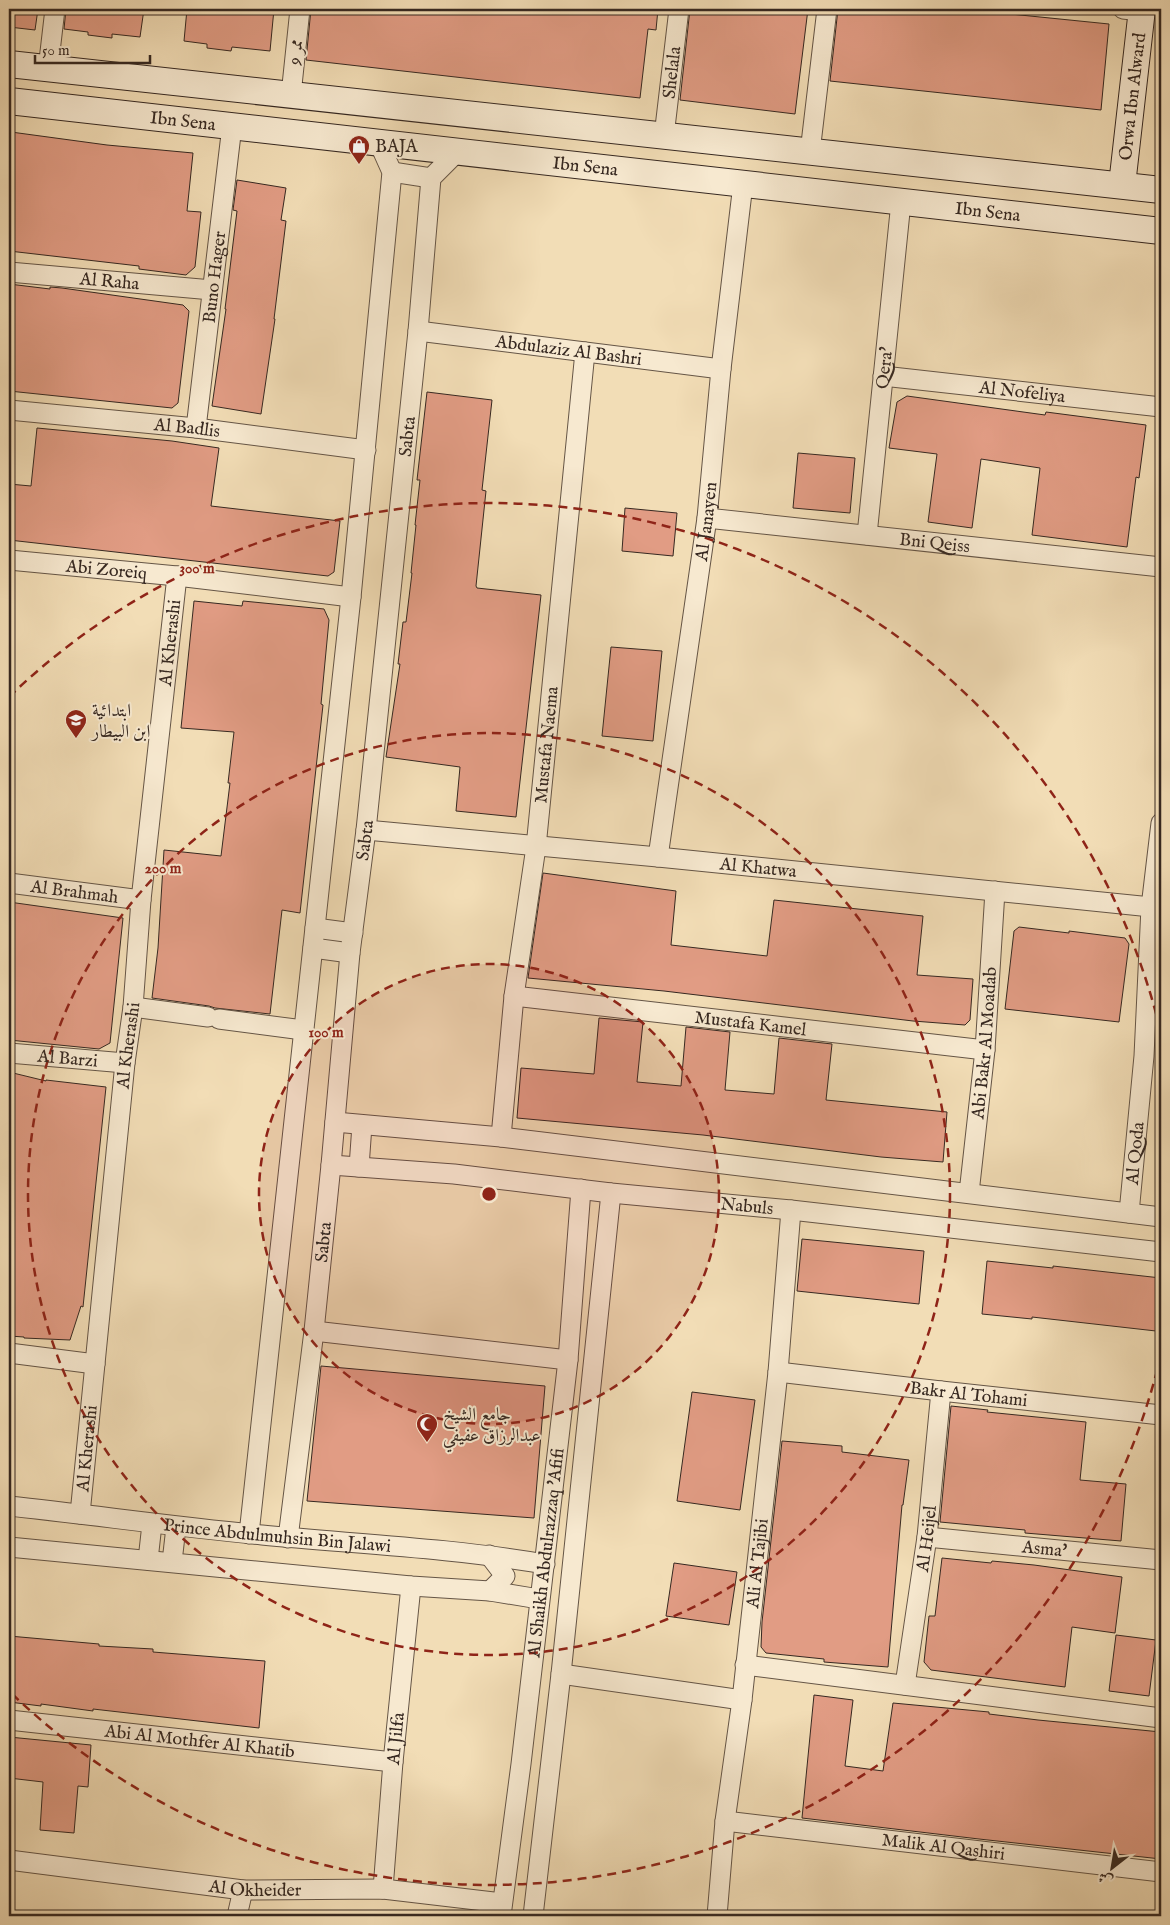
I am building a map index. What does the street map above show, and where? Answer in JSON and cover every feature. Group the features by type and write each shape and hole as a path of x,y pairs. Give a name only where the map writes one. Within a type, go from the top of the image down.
{"street":[{"path":"48,69 55,9"},
{"name":"ممر 9","path":"291,95 300,9"},
{"name":"Shelala","path":"664,136 679,9"},
{"path":"810,152 826,9"},
{"name":"Orwa Ibn Alward","path":"1122,186 1135,9"},
{"path":"9,64 1122,186 1161,184"},
{"name":"Ibn Sena","path":"9,101 1161,231"},
{"name":"Buno Hager","path":"196,428 232,126"},
{"path":"248,1534 366,450 392,172 379,143"},
{"path":"392,172 431,178 457,152"},
{"name":"Sabta","path":"288,1538 314,1330 350,953 366,830 418,331 431,178"},
{"name":"Al Janayen","path":"658,857 707,518 721,369 743,184"},
{"name":"Qera'","path":"867,535 901,202"},
{"name":"Al Raha","path":"9,272 212,290"},
{"name":"Abdulaziz Al Bashri","path":"418,331 721,369"},
{"name":"Mustafa Naema","path":"501,1137 514,996 536,847 585,352"},
{"name":"Al Nofeliya","path":"882,376 1161,406"},
{"name":"Al Badlis","path":"9,410 196,428 366,450"},
{"name":"Bni Qeiss","path":"707,518 1161,567"},
{"name":"Abi Zoreiq","path":"9,560 177,576 351,597"},
{"name":"Al Kherashi","path":"80,1514 125,1063 133,1007 141,900 177,576"},
{"name":"Al Qoda","path":"1128,1213 1153,1056 1151,907 1161,823"},
{"name":"Al Khatwa","path":"366,830 658,857 1151,907"},
{"name":"Al Brahmah","path":"9,884 141,900"},
{"name":"Abi Bakr Al Moadab","path":"969,1192 985,1050 995,891"},
{"path":"315,928 353,934"},
{"path":"313,948 350,953"},
{"name":"Mustafa Kamel","path":"514,996 985,1050"},
{"path":"133,1007 303,1030"},
{"name":"Al Barzi","path":"9,1053 125,1063"},
{"path":"335,1122 501,1137 969,1192 1161,1217"},
{"path":"359,1167 362,1125"},
{"name":"Nabuls","path":"331,1165 454,1174 611,1193 791,1210 1161,1252"},
{"name":"Al Shaikh Abdulrazzaq 'Afifi","path":"501,1910 521,1764 568,1360 581,1189"},
{"name":"Al Shaikh Abdulrazzaq 'Afifi","path":"533,1916 561,1674 611,1193"},
{"path":"578,1218 595,1206 609,1219"},
{"name":"Ali Al Tajibi","path":"717,1916 725,1821 742,1700 778,1372 791,1210"},
{"path":"314,1330 568,1360"},
{"path":"9,1353 95,1364"},
{"name":"Bakr Al Tohami","path":"778,1372 1161,1415"},
{"name":"Al Heijel","path":"905,1685 927,1537 940,1391"},
{"name":"Prince Abdulmuhsin Bin Jalawi","path":"9,1506 176,1527 489,1555 545,1564"},
{"path":"148,1560 152,1524"},
{"path":"172,1562 176,1527"},
{"name":"Asma'","path":"927,1537 1161,1560"},
{"name":"Prince Abdulmuhsin Bin Jalawi","path":"9,1547 411,1586 490,1591 539,1599"},
{"path":"489,1555 505,1576 490,1591"},
{"name":"Al Jilfa","path":"383,1890 393,1762 411,1586"},
{"path":"745,1665 1161,1718"},
{"path":"561,1674 742,1700"},
{"name":"Abi Al Mothfer Al Khatib","path":"9,1720 393,1762"},
{"name":"Malik Al Qashiri","path":"725,1821 1161,1872"},
{"name":"Al Okheider","path":"9,1860 243,1890 383,1890 501,1910"},
{"path":"237,1916 243,1890"}],"building":[{"path":"9,9 38,9 35,30 9,27"},
{"path":"66,9 144,9 140,37 112,34 112,38 64,29"},
{"path":"187,9 274,9 270,51 232,47 231,51 207,48 207,44 184,41"},
{"path":"311,9 658,9 656,30 648,29 640,98 306,60"},
{"path":"690,9 808,9 795,114 680,100"},
{"path":"838,9 961,9 1109,24 1101,110 830,81"},
{"path":"11,132 107,145 193,153 187,211 201,212 195,267 186,275 139,269 139,266 9,251 9,152"},
{"path":"237,180 286,188 281,220 286,221 275,319 261,414 212,406 226,309 237,211 233,210"},
{"path":"9,284 50,289 50,287 62,288 183,305 189,311 178,403 172,408 9,391"},
{"path":"427,392 492,400 482,490 486,491 476,586 477,588 541,595 516,817 456,811 460,767 386,757 400,664 398,664 403,622 406,622 412,573 420,480 417,480"},
{"path":"907,396 1045,415 1046,412 1146,425 1139,478 1136,477 1127,547 1032,535 1040,468 981,459 972,528 928,522 937,454 889,448 897,402"},
{"path":"37,428 172,441 219,448 211,506 340,521 334,572 328,576 9,540 9,484 31,486"},
{"path":"798,453 855,458 850,513 793,508"},
{"path":"625,508 677,513 673,556 622,551"},
{"path":"194,601 242,606 243,601 324,609 329,620 321,704 323,705 300,913 282,910 270,1014 152,998 158,948 164,850 221,856 230,783 228,783 234,732 181,728"},
{"path":"611,647 662,651 653,741 602,736"},
{"path":"543,873 676,891 671,945 767,956 774,900 923,916 917,975 973,979 970,1020 965,1025 913,1021 664,991 528,978"},
{"path":"9,902 123,918 110,1043 99,1049 9,1040"},
{"path":"1019,927 1125,938 1129,944 1119,1022 1005,1009 1014,931"},
{"path":"599,1018 643,1022 637,1082 681,1086 686,1027 730,1032 725,1090 774,1094 779,1038 832,1044 826,1100 947,1112 943,1162 881,1157 703,1135 517,1118 521,1068 594,1074"},
{"path":"9,1072 46,1081 106,1087 83,1307 81,1306 70,1340 9,1336"},
{"path":"802,1239 924,1251 919,1304 797,1291"},
{"path":"987,1261 1161,1278 1156,1331 1032,1317 1032,1319 982,1314"},
{"name":"جامع الشيخ عبدالرزاق عفيفي","path":"321,1366 545,1386 534,1518 307,1501"},
{"path":"692,1392 755,1400 740,1510 677,1501"},
{"path":"951,1406 988,1410 987,1412 1086,1422 1080,1480 1126,1484 1121,1541 1025,1533 1025,1530 940,1522"},
{"path":"782,1441 842,1446 842,1452 909,1460 902,1505 888,1667 824,1662 824,1659 766,1653 761,1647 762,1622"},
{"path":"942,1558 1034,1565 1122,1577 1115,1633 1072,1627 1065,1687 931,1670 924,1662 929,1616 935,1616"},
{"path":"674,1563 737,1572 729,1625 666,1616"},
{"path":"1116,1635 1156,1640 1149,1696 1109,1691"},
{"path":"9,1636 99,1644 99,1646 153,1649 153,1652 265,1661 259,1728 93,1709 93,1711 9,1702"},
{"path":"814,1695 853,1700 845,1766 883,1771 893,1703 1161,1732 1161,1859 802,1818"},
{"path":"9,1737 91,1745 88,1787 78,1786 74,1833 40,1830 43,1782 9,1778"}],"place":[{"name":"BAJA","path":"359,165"},
{"name":"ابتدائية ابن البيطار","path":"76,739"},
{"name":"جامع الشيخ عبدالرزاق عفيفي","path":"427,1443"}]}
